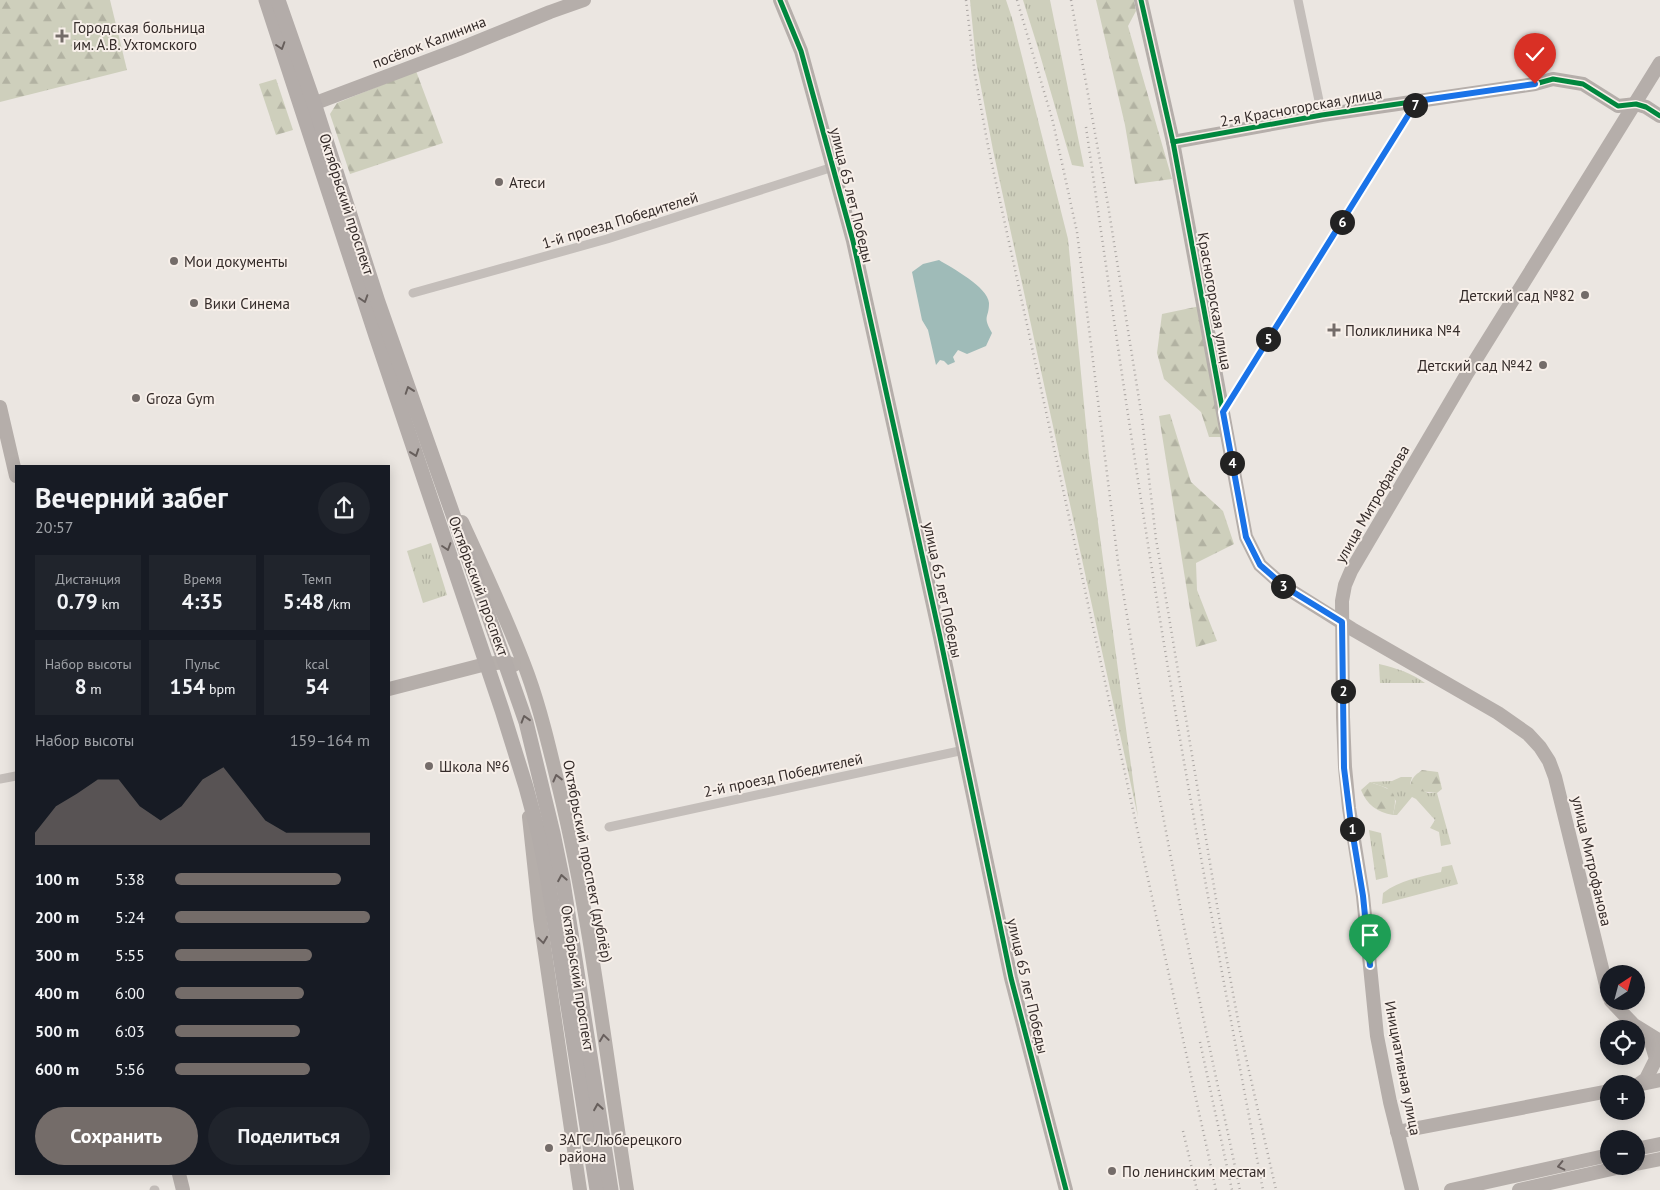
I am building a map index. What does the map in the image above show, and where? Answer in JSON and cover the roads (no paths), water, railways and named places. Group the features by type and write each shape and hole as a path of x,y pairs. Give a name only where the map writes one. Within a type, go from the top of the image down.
{"main road":[{"name":"Октябрьский проспект","path":"266,0 308,105 526,722 553,833 566,900 612,1190"},
{"name":"Октябрьский проспект","path":"278,0 373,327 486,664 526,787 539,835 548,880 597,1190"},
{"name":"посёлок Калинина","path":"308,105 584,0"},
{"name":"улица 65 лет Победы","path":"780,0 801,51 834,167 852,241 964,750 1011,978 1066,1190"},
{"name":"Красногорская улица","path":"1141,0 1173,142 1246,537 1260,565 1285,587 1342,622"},
{"name":"улица Митрофанова","path":"1601,965 1555,777 1549,761 1540,747 1528,734 1498,713 1342,622 1342,601 1345,585 1351,571 1468,372 1660,63"},
{"name":"2-я Красногорская улица","path":"1173,142 1322,115 1535,84 1553,79 1583,84 1618,106 1636,104"},
{"path":"1636,104 1646,107 1660,116"},
{"path":"0,407 15,472"},
{"name":"Октябрьский проспект (дублёр)","path":"436,469 484,569 528,675 551,755 569,829 587,929 627,1190"},
{"name":"Инициативная улица","path":"1342,622 1344,768 1348,808 1363,896 1377,1036 1397,1132 1412,1190"},
{"path":"390,689 486,664 506,662 518,667 528,675"},
{"path":"526,787 540,919 580,1190"},
{"path":"1619,1010 1629,1021 1655,1038 1656,1059 1645,1080"},
{"path":"1645,1083 1660,1080"},
{"path":"1397,1132 1600,1093"},
{"path":"1645,1147 1660,1144"},
{"path":"1451,1190 1600,1157"},
{"path":"1645,1162 1660,1159"},
{"path":"1519,1190 1600,1172"},
{"path":"179,1175 183,1190"}],"street":[{"path":"1298,0 1322,115"},
{"path":"1223,412 1417,101"},
{"name":"1-й проезд Победителей","path":"412,293 607,239 834,167"},
{"name":"2-й проезд Победителей","path":"609,826 964,750"},
{"path":"0,779 15,776"}],"water":[{"path":"939,260 968,278 983,291 989,303 987,320 992,333 986,346 967,354 958,350 953,357 955,362 948,365 940,360 936,365 928,330 922,320 912,272 923,264"}],"railway":[{"path":"966,0 975,75 988,146 1216,1190"},
{"path":"1017,0 1053,122 1077,232 1118,562 1141,699 1185,932 1240,1190"},
{"path":"1071,0 1108,205 1142,418 1156,539 1220,923 1240,1031 1276,1190"},
{"path":"1086,127 1115,330 1168,668 1202,864 1263,1190"},
{"path":"1200,1042 1232,1190"},
{"path":"1183,1131 1197,1190"}],"place":[{"name":"Городская больница им. А.В. Ухтомского","path":"62,36"},
{"name":"Атеси","path":"499,182"},
{"name":"Мои документы","path":"174,261"},
{"name":"Детский сад №82","path":"1585,295"},
{"name":"Вики Синема","path":"194,303"},
{"name":"Поликлиника №4","path":"1334,330"},
{"name":"Детский сад №42","path":"1543,365"},
{"name":"Groza Gym","path":"136,398"},
{"name":"Школа №6","path":"429,766"},
{"name":"ЗАГС Люберецкого района","path":"549,1148"},
{"name":"По ленинским местам","path":"1112,1171"}]}
